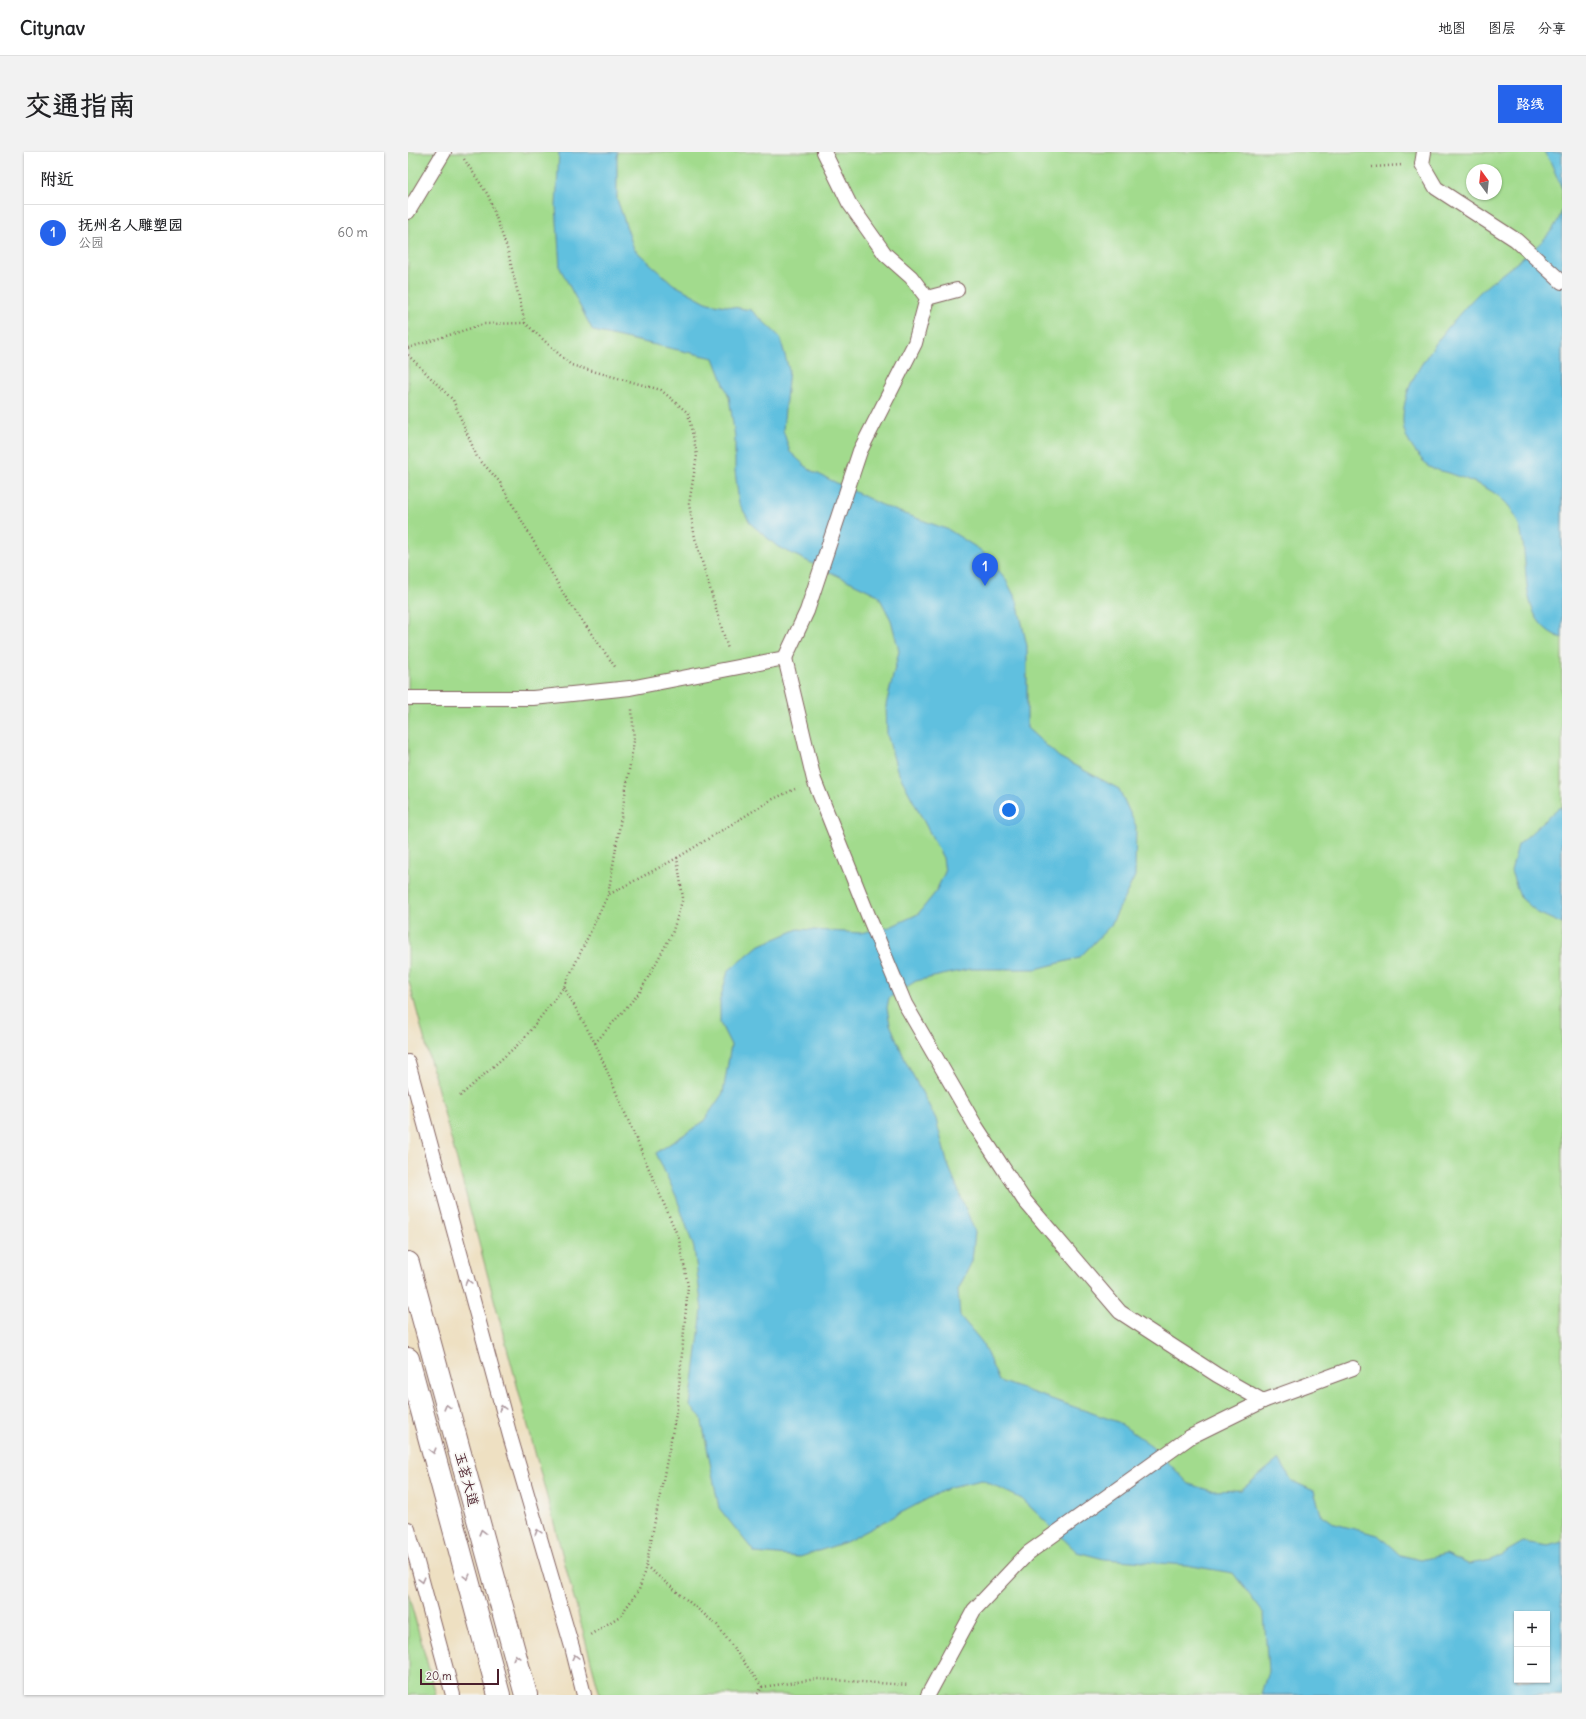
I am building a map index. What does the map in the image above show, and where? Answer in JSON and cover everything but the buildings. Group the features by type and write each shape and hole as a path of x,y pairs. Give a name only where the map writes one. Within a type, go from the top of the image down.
{"street":[{"name":"玉茗大道","path":"408,1263 526,1695"},
{"name":"玉茗大道","path":"408,1360 499,1695"}],"lane":[{"path":"408,212 444,152"},
{"path":"824,152 850,203 884,254 910,277 927,298"},
{"path":"1423,158 1436,188 1516,240 1562,282"},
{"path":"927,298 957,290"},
{"path":"927,298 915,343 860,451 807,611 785,658 814,780 905,1004 975,1125 1024,1200 1120,1312 1217,1375 1264,1401"},
{"path":"408,698 533,698 630,688 785,658"},
{"path":"408,1062 510,1436 572,1647 584,1695"},
{"path":"930,1691 974,1610 1028,1553 1190,1437 1264,1401 1353,1368"},
{"path":"408,1528 453,1695"}],"path":[{"path":"464,158 488,194 507,248 525,324 571,365 661,390 688,413 697,455 689,504 695,538 734,669"},
{"path":"1372,167 1423,158"},
{"path":"408,348 484,324 525,324"},
{"path":"408,355 453,400 477,457 499,481 566,598 630,688 634,741 608,895 564,987 522,1041 460,1096"},
{"path":"608,895 676,858 772,800 814,780"},
{"path":"595,1043 640,992 672,934 683,898 676,858"},
{"path":"564,987 595,1043 679,1239 688,1286 677,1409 646,1566 639,1590 620,1616 572,1647"},
{"path":"646,1566 717,1625 762,1687"},
{"path":"762,1687 817,1680 930,1691"},
{"path":"757,1695 762,1687"}],"green space":[{"path":"408,152 1562,152 1562,1695 600,1695 408,978"},
{"path":"408,1593 436,1695 408,1695"}],"water":[{"path":"559,152 618,152 617,199 634,249 673,284 708,303 751,310 780,337 789,370 783,430 790,452 810,470 886,507 949,530 982,551 1005,578 1017,601 1027,646 1027,728 1059,757 1119,789 1136,826 1135,876 1111,925 1079,958 1036,969 970,969 916,981 889,998 887,1008 890,1024 906,1062 936,1119 947,1162 975,1232 972,1261 958,1290 960,1316 982,1342 999,1381 1118,1422 1152,1446 1189,1484 1211,1491 1241,1490 1279,1459 1292,1481 1314,1491 1321,1514 1335,1524 1378,1535 1400,1555 1421,1560 1446,1554 1468,1564 1492,1560 1523,1542 1548,1546 1562,1542 1562,1695 1261,1695 1268,1671 1264,1614 1233,1573 1186,1565 1104,1559 1077,1552 1022,1499 982,1480 950,1487 846,1542 800,1557 755,1553 719,1508 701,1417 690,1406 702,1310 694,1248 676,1196 656,1153 703,1122 723,1093 731,1045 720,1023 720,1000 728,971 758,946 798,929 860,933 890,927 918,914 935,893 945,872 943,858 897,770 887,734 886,705 899,651 891,620 878,595 778,547 751,524 739,503 735,471 735,437 729,397 714,358 593,331 560,268 556,206"},
{"path":"1544,152 1562,152 1562,189 1551,163"},
{"path":"1562,210 1562,638 1546,629 1536,617 1530,601 1527,584 1521,531 1510,507 1487,488 1428,466 1408,440 1403,425 1403,418 1405,401 1413,379 1438,340 1459,314 1478,294 1538,245 1549,234 1557,222"},
{"path":"1562,807 1562,924 1538,913 1520,897 1511,871 1518,845 1557,809"}],"place":[{"name":"抚州名人雕塑园","path":"985,586"}]}
